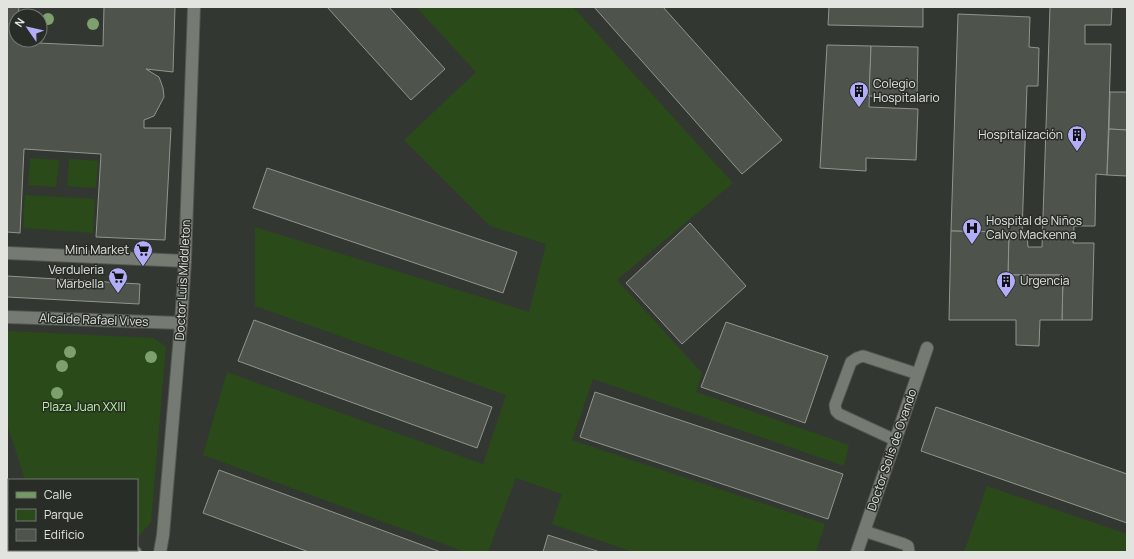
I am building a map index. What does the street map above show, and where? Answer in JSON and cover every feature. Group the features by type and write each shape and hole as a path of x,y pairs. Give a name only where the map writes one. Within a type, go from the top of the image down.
{"street":[{"name":"Doctor Luis Middleton","path":"160,552 163,535 185,261 194,7"},
{"path":"7,253 185,261"},
{"name":"Alcalde Rafael Vives","path":"7,317 181,323"},
{"name":"Doctor Solís de Ovando","path":"857,552 927,348"}],"lane":[{"path":"895,440 839,414 836,411 835,405 851,362 856,358 863,356 918,374"},
{"path":"864,531 904,544 908,546 909,552"}],"green space":[{"path":"416,7 573,7 733,183 617,280 702,373 696,392 849,445 844,466 593,379 572,440 825,524 816,552 633,552 552,524 562,494 516,478 488,552 465,552 203,455 227,372 483,464 506,395 255,306 255,227 529,312 546,244 490,226 404,140 476,72"},
{"path":"30,158 59,160 56,187 28,185"},
{"path":"69,159 98,161 96,188 67,186"},
{"path":"25,195 95,199 93,233 23,228"},
{"name":"Plaza Juan XXIII","path":"7,331 153,338 166,346 151,522 138,537 138,479 25,479 7,424"},
{"path":"987,486 1127,534 1127,552 964,552"}],"building":[{"path":"7,7 19,7 8,8 8,48 48,48 48,43 103,46 104,7 175,7 173,72 146,69 159,77 163,88 164,97 154,116 144,120 144,128 171,128 165,240 96,237 101,154 24,149 20,233 7,232"},
{"path":"327,7 389,7 445,69 411,100"},
{"path":"594,7 663,7 782,140 742,174"},
{"path":"829,7 923,7 923,27 828,25"},
{"name":"Hospitalización","path":"1050,7 1112,7 1111,25 1085,25 1085,44 1111,44 1107,175 1096,174 1095,226 1074,226 1073,243 1094,243 1092,320 1062,320 1063,275 1008,275 1009,232 1027,233 1028,247 1042,247"},
{"path":"958,14 1030,17 1029,47 1039,48 1038,86 1027,86 1022,233 951,231"},
{"name":"Colegio Hospitalario","path":"827,45 871,46 869,107 918,109 916,160 866,158 866,171 820,168"},
{"path":"871,46 918,47 917,98 869,96"},
{"path":"1110,92 1127,92 1127,130 1109,129"},
{"path":"1109,129 1127,130 1127,176 1107,175"},
{"path":"267,168 517,252 503,293 253,208"},
{"path":"690,223 746,286 682,344 626,283"},
{"name":"Urgencia","path":"951,231 1009,232 1008,275 1063,275 1062,320 1040,320 1039,346 1016,345 1016,320 949,320"},
{"path":"7,276 140,284 139,304 7,297"},
{"path":"254,320 492,407 477,448 238,361"},
{"path":"726,322 828,356 805,423 701,387"},
{"path":"595,392 843,474 828,519 580,437"},
{"path":"936,407 1127,474 1127,523 921,451"},
{"path":"219,470 441,552 309,552 203,513"},
{"path":"548,535 600,552 543,552"}],"place":[{"name":"Colegio Hospitalario","path":"859,108"},
{"name":"Hospitalización","path":"1077,152"},
{"name":"Hospital de Niños Calvo Mackenna","path":"972,245"},
{"name":"Mini Market","path":"143,267"},
{"name":"Verduleria Marbella","path":"118,294"},
{"name":"Urgencia","path":"1006,298"}]}
